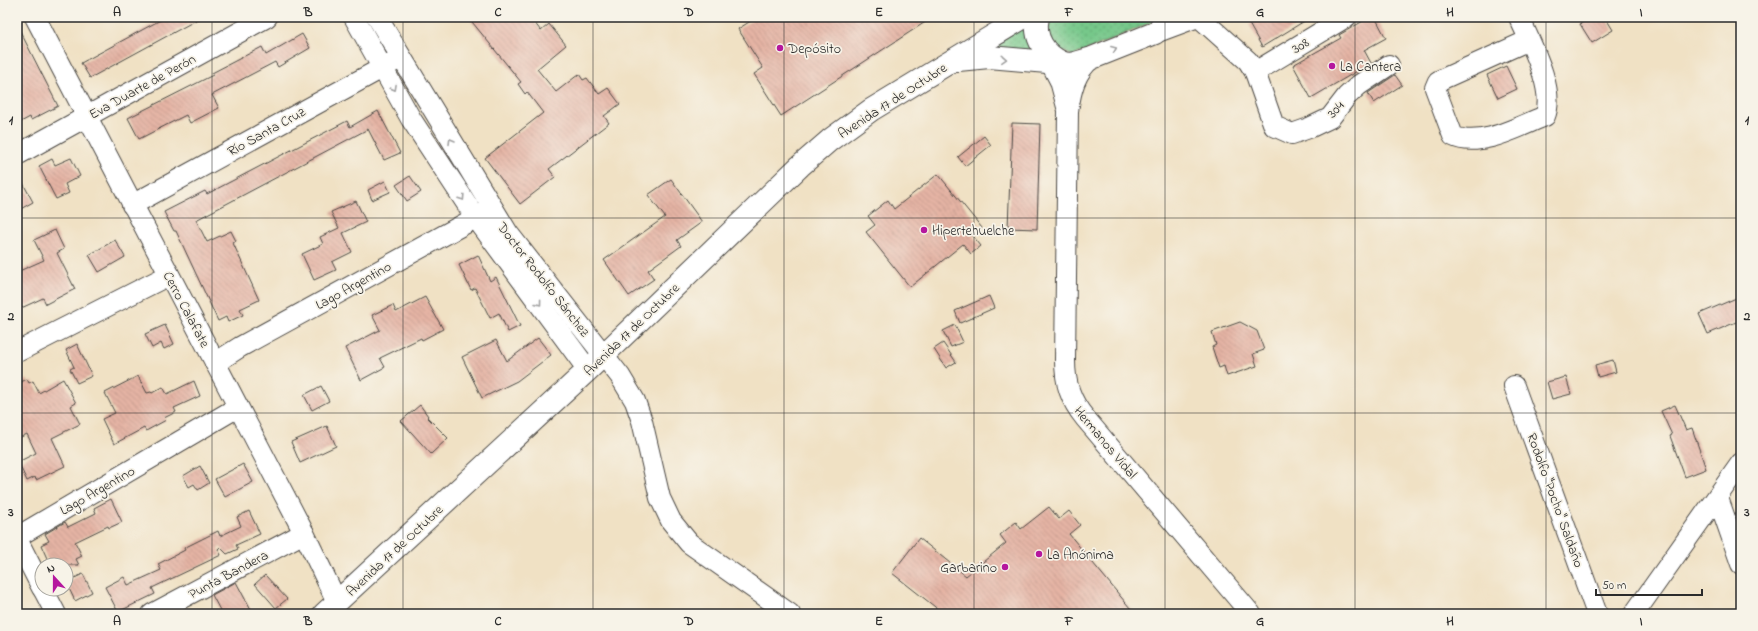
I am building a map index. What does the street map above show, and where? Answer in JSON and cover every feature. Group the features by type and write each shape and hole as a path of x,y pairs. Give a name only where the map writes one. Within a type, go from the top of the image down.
{"main road":[{"name":"Avenida 17 de Octubre","path":"330,608 596,362 800,166 830,140 871,110 1024,17"},
{"path":"1038,17 1038,37 1053,59"},
{"name":"Avenida 17 de Octubre","path":"951,62 978,57 1053,59 1079,62 1092,58 1160,25"}],"street":[{"name":"Cerro Calafate","path":"35,17 168,275 304,533 330,608"},
{"name":"Eva Duarte de Perón","path":"17,155 267,17"},
{"name":"Doctor Rodolfo Sánchez","path":"354,17 411,119 484,214 508,233 596,362 620,376 635,401 660,498 671,521 688,542 790,614"},
{"name":"Doctor Rodolfo Sánchez","path":"377,17 402,58 484,214"},
{"path":"1160,25 1199,17 1248,61 1255,72"},
{"name":"308","path":"1255,72 1346,17"},
{"path":"1520,17 1529,40 1545,81 1548,108 1545,116 1481,140 1460,140 1453,136 1435,88 1438,81 1529,40"},
{"name":"Río Santa Cruz","path":"132,205 382,67 402,58"},
{"name":"Hermanos Vidal","path":"1092,58 1085,64 1076,77 1068,111 1065,360 1069,392 1078,410 1251,614"},
{"name":"Hermanos Vidal","path":"1053,59 1068,111"},
{"name":"304","path":"1255,72 1274,126 1292,134 1330,118 1359,85 1389,65"},
{"name":"Lago Argentino","path":"215,363 240,347 484,214"},
{"path":"17,352 168,275"},
{"name":"Rodolfo \"Pocho\" Saldaño","path":"1514,386 1597,614"},
{"name":"Lago Argentino","path":"17,538 238,407"},
{"path":"1634,614 1718,498 1741,463"},
{"path":"1718,498 1741,564"},
{"name":"Punta Bandera","path":"152,614 304,533"},
{"path":"17,538 34,572"},
{"path":"47,597 56,614"}],"green space":[{"path":"1044,17 1157,17 1155,21 1073,56 1053,47"},
{"path":"1026,22 1040,51 981,48"}],"building":[{"path":"166,17 202,17 90,78 81,63"},
{"path":"468,17 530,17 541,31 549,24 566,45 537,69 556,92 579,74 583,80 587,78 599,94 608,88 620,104 604,116 609,123 549,169 555,177 520,204 485,158 543,113 527,92 525,94 518,84 521,82"},
{"path":"757,17 933,17 781,116 754,74 763,68 738,29"},
{"path":"1261,17 1311,17 1262,47 1249,24"},
{"path":"1370,17 1375,17 1386,38 1364,50 1371,63 1311,98 1293,65 1341,38 1339,35"},
{"path":"1591,17 1605,17 1613,30 1592,43 1580,24"},
{"path":"17,25 58,106 31,120 30,117 17,124"},
{"path":"302,34 310,48 278,67 275,62 212,95 219,108 190,123 186,115 139,139 128,118 213,75 212,73 262,47 266,55"},
{"path":"1506,66 1517,89 1498,98 1487,75"},
{"path":"1395,75 1402,85 1374,103 1368,93"},
{"path":"378,111 400,153 384,160 368,129 196,220 207,242 231,231 236,241 233,243 259,300 240,309 243,315 228,322 226,317 218,321 176,231 174,231 164,212 205,191 207,194 347,121 350,127"},
{"path":"1012,123 1040,124 1037,229 1008,228"},
{"path":"984,136 991,145 965,166 958,157"},
{"path":"71,158 80,176 65,184 69,193 56,199 39,166 52,159 55,165"},
{"path":"17,172 33,202 17,211"},
{"name":"Hipertehuelche","path":"938,174 982,228 973,236 981,246 971,254 963,244 910,287 866,232 875,225 868,216 888,200 894,209"},
{"path":"410,176 421,192 407,201 396,185"},
{"path":"671,179 702,222 677,240 681,246 648,270 654,279 629,296 604,260 665,217 648,195"},
{"path":"385,181 390,192 372,200 368,190"},
{"path":"356,201 366,222 343,233 352,252 332,262 336,270 314,280 302,254 323,244 320,237 339,228 331,212"},
{"path":"55,230 64,249 57,253 75,289 46,304 43,298 17,310 17,272 44,260 34,240"},
{"path":"115,240 125,257 99,272 89,255"},
{"path":"478,255 490,281 496,277 520,326 508,332 499,313 490,318 475,288 471,290 459,265"},
{"path":"989,296 994,308 960,323 955,311"},
{"path":"1741,296 1741,320 1708,334 1699,314"},
{"path":"425,297 443,329 422,340 421,338 380,358 385,367 361,380 345,348 380,330 372,315 393,305 396,312"},
{"path":"1240,322 1257,331 1264,350 1253,354 1257,366 1227,376 1224,366 1219,368 1212,347 1216,345 1212,332"},
{"path":"165,325 174,344 164,349 161,343 152,348 145,334"},
{"path":"955,325 963,342 951,347 943,331"},
{"path":"538,338 551,355 517,381 482,398 462,357 496,340 507,361"},
{"path":"943,343 956,362 946,368 934,349"},
{"path":"77,344 92,376 77,383 70,369 74,367 66,350"},
{"path":"1613,360 1616,372 1598,377 1595,365"},
{"path":"138,376 147,393 152,393 163,387 167,394 194,381 200,396 174,408 176,412 164,418 166,420 146,431 144,428 114,444 102,419 115,413 105,393"},
{"path":"1566,377 1571,394 1552,399 1547,382"},
{"path":"27,379 29,383 33,381 39,393 63,379 76,403 71,406 80,424 52,438 65,466 36,480 35,477 27,481 18,462 36,453 27,434 17,439 17,384"},
{"path":"321,386 329,401 312,410 304,395"},
{"path":"420,405 428,416 427,417 448,438 431,454 401,421"},
{"path":"1675,405 1686,430 1692,428 1706,469 1685,477 1670,436 1672,435 1661,411"},
{"path":"327,426 336,446 300,463 291,442"},
{"path":"243,464 253,482 225,497 215,479"},
{"path":"200,466 209,483 198,490 194,484 189,487 183,476"},
{"path":"111,499 122,522 109,528 108,526 75,542 82,556 76,559 79,565 74,565 74,557 46,557 41,545 49,541 45,534 65,522 68,527 96,513 94,508"},
{"name":"La Anónima","path":"1049,507 1059,519 1069,511 1080,525 1069,534 1135,614 944,614 892,573 919,538 966,576 1006,543 1000,535 1016,522 1021,529"},
{"path":"249,511 260,534 236,545 238,549 227,554 220,547 218,549 221,555 152,588 155,594 118,612 105,587 124,577 128,585 161,570 158,564 185,550 184,548 218,531 220,536 241,526 237,517"},
{"path":"83,574 92,592 75,601 73,597 74,578"},
{"path":"265,575 287,599 276,608 255,584"},
{"path":"236,582 253,614 222,614 212,595"}],"place":[{"name":"Depósito","path":"780,48"},
{"name":"La Cantera","path":"1332,66"},
{"name":"Hipertehuelche","path":"924,230"},
{"name":"La Anónima","path":"1039,554"},
{"name":"Garbarino","path":"1005,567"}]}
